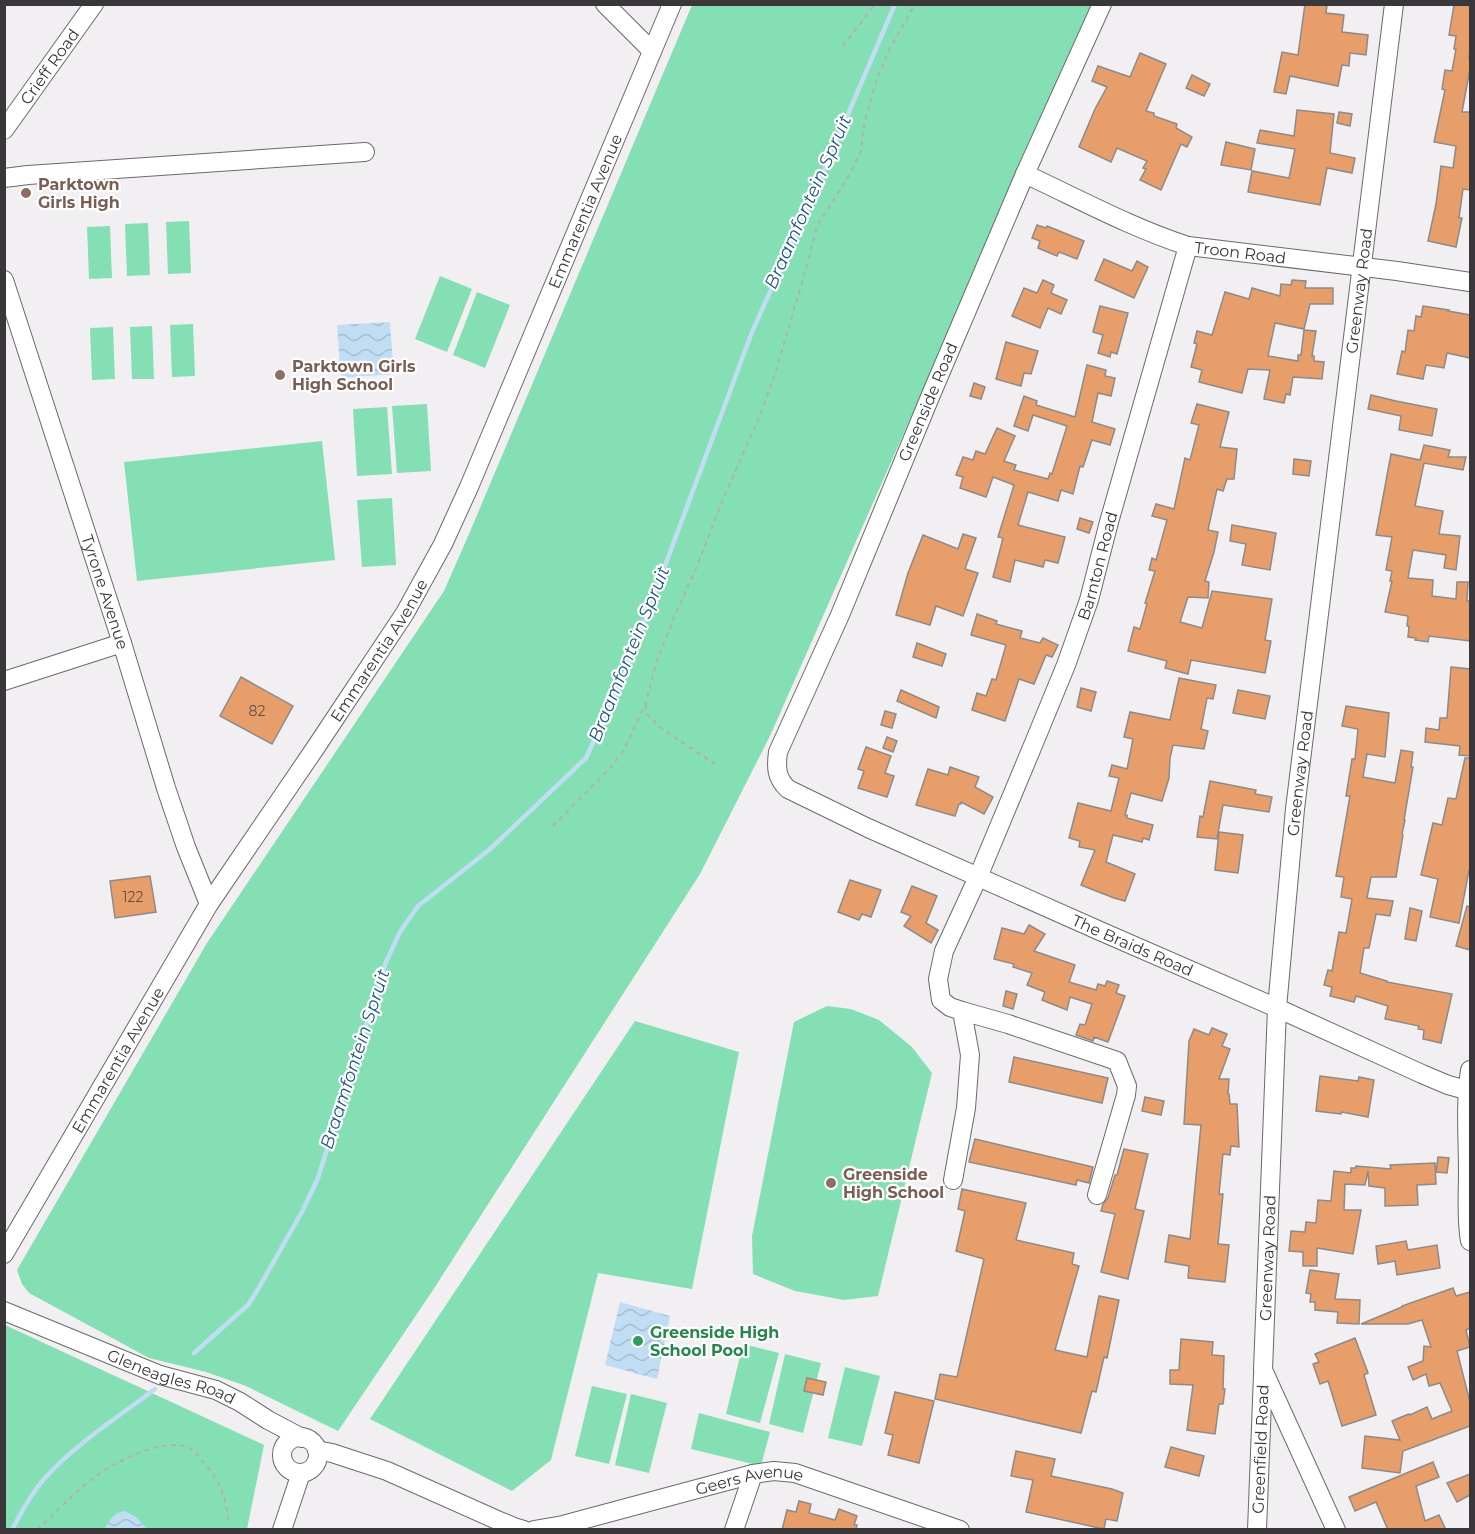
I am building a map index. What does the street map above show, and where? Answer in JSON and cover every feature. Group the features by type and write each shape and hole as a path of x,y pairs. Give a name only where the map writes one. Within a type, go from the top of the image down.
{"street":[{"name":"Crieff Road","path":"4,130 94,4"},
{"path":"604,4 652,51"},
{"name":"Emmarentia Avenue","path":"7,1249 209,904 405,613 443,544 672,4"},
{"name":"Greenside Road","path":"799,795 788,789 778,776 776,766 778,752 840,615 1025,174 1102,4"},
{"name":"Greenway Road","path":"1336,1530 1263,1370 1277,1008 1295,809 1394,4"},
{"path":"4,178 365,152"},
{"name":"Troon Road","path":"1025,174 1135,226 1188,246 1470,282"},
{"name":"Barnton Road","path":"962,1011 950,1007 941,1000 938,979 944,951 978,877 1066,665 1089,600 1188,246"},
{"name":"Tyrone Avenue","path":"4,280 122,643 166,788 209,904"},
{"path":"4,681 122,643"},
{"name":"The Braids Road","path":"799,795 1422,1074 1469,1091"},
{"path":"953,1180 966,1108 970,1055 962,1011 1117,1061 1126,1086 1126,1095 1096,1196"},
{"path":"1470,1070 1468,1213 1470,1241"},
{"name":"Gleneagles Road","path":"4,1298 71,1338"},
{"name":"Gleneagles Road","path":"4,1311 160,1375 216,1390 302,1438"},
{"name":"Greenfield Road","path":"1257,1530 1263,1370"},
{"path":"268,1420 286,1466 301,1473 312,1469 318,1459 317,1450 312,1442 302,1438 290,1441 283,1455"},
{"path":"317,1450 387,1471 524,1530"},
{"name":"Geers Avenue","path":"534,1530 563,1525 753,1474 774,1471 795,1473 960,1530"},
{"path":"282,1530 301,1473"},
{"path":"734,1530 753,1474"}],"path":[{"path":"843,46 875,4"},
{"path":"553,826 624,750 646,703 656,663 675,615 761,413 776,370 817,226 850,174 861,151 864,125 876,82 889,50 913,5"},
{"path":"646,703 646,712 661,728 716,765"},
{"path":"38,1530 85,1485 113,1465 158,1446 180,1445 193,1450 219,1483 228,1508 228,1522"}],"green space":[{"path":"692,5 1093,5 770,736 700,874 433,1290 338,1431 246,1386 206,1372 149,1358 29,1293 22,1284 17,1270 207,943 444,591"},
{"path":"189,221 191,273 168,274 166,222"},
{"path":"148,223 150,275 127,276 125,224"},
{"path":"110,226 112,278 89,279 87,227"},
{"path":"440,276 472,289 447,352 415,339"},
{"path":"477,292 510,305 485,368 453,355"},
{"path":"193,324 195,376 172,377 170,325"},
{"path":"152,326 154,379 132,379 130,327"},
{"path":"113,327 115,379 92,380 90,328"},
{"path":"427,404 431,471 397,473 392,406"},
{"path":"387,407 392,474 357,476 353,409"},
{"path":"322,441 335,560 137,581 124,462"},
{"path":"392,498 396,565 362,567 357,500"},
{"path":"827,1006 851,1009 879,1020 912,1047 932,1073 878,1296 844,1300 795,1291 753,1274 752,1236 794,1022"},
{"path":"635,1021 739,1052 692,1289 598,1273 551,1460 512,1491 370,1419"},
{"path":"5,1325 264,1445 247,1529 5,1530"},
{"path":"743,1344 779,1353 760,1423 726,1414"},
{"path":"785,1354 821,1363 803,1433 769,1424"},
{"path":"845,1367 880,1376 862,1446 828,1438"},
{"path":"592,1386 627,1394 609,1464 575,1456"},
{"path":"631,1394 667,1403 649,1473 615,1465"},
{"path":"699,1413 770,1432 761,1466 691,1449"}],"water":[{"path":"390,322 394,374 341,378 337,325"},
{"name":"Greenside High School Pool","path":"620,1302 670,1316 657,1379 605,1365"},
{"path":"125,1511 136,1517 147,1529 104,1529 115,1515"}],"building":[{"path":"1305,4 1327,5 1326,13 1344,15 1342,32 1368,35 1366,55 1350,53 1349,66 1342,65 1338,86 1290,76 1286,94 1274,92 1282,52 1298,55"},
{"path":"1454,5 1470,6 1470,69 1462,112 1470,112 1470,190 1463,189 1459,218 1462,218 1456,247 1428,241 1441,166 1453,168 1456,146 1434,142 1445,90 1442,89 1445,70 1452,71 1456,49 1454,49 1456,36 1449,35"},
{"path":"1140,53 1166,64 1146,111 1177,124 1176,128 1192,137 1187,147 1181,144 1161,190 1140,180 1146,169 1143,168 1147,161 1117,148 1111,162 1079,147 1107,87 1092,81 1098,66 1130,77"},
{"path":"1192,75 1210,84 1204,96 1186,88"},
{"path":"1297,110 1334,114 1330,153 1355,158 1352,173 1327,168 1320,205 1248,192 1252,171 1289,178 1295,149 1257,143 1260,130 1294,136"},
{"path":"1339,112 1352,114 1350,126 1337,123"},
{"path":"1226,142 1255,149 1251,170 1221,165"},
{"path":"1037,225 1046,228 1047,226 1084,241 1077,259 1059,252 1057,256 1038,248 1040,241 1032,238"},
{"path":"1104,259 1132,271 1137,261 1148,267 1134,298 1095,280"},
{"path":"1043,280 1054,285 1051,293 1067,300 1061,314 1048,308 1040,328 1012,316 1024,288 1037,293"},
{"path":"1292,280 1306,281 1305,288 1333,288 1333,304 1310,304 1304,329 1275,323 1268,356 1298,361 1298,355 1301,355 1304,330 1316,331 1312,356 1314,356 1314,361 1324,362 1322,379 1293,377 1290,395 1286,394 1284,403 1264,399 1270,370 1248,369 1242,393 1199,382 1202,370 1191,367 1197,344 1194,343 1197,331 1212,335 1225,292 1249,299 1252,288 1280,296 1281,284 1291,285"},
{"path":"1100,306 1128,313 1117,354 1111,352 1110,357 1098,353 1103,335 1093,332"},
{"path":"1423,306 1470,315 1470,358 1447,353 1444,368 1426,365 1423,379 1397,374 1402,351 1405,352 1408,330 1414,331 1416,316 1421,317"},
{"path":"1006,342 1038,351 1031,374 1024,373 1021,386 996,379"},
{"path":"1087,365 1106,370 1105,376 1115,378 1111,396 1098,393 1092,422 1115,429 1110,445 1092,440 1083,467 1080,466 1073,494 1061,490 1058,501 1028,492 1018,525 1065,537 1058,563 1045,560 1043,567 1015,560 1010,582 993,577 1003,538 998,537 1014,485 993,477 986,497 960,488 963,477 956,475 963,457 973,460 976,451 985,454 997,428 1015,436 1004,461 1016,465 1014,470 1048,479 1050,473 1052,474 1067,426 1033,415 1028,431 1014,426 1024,396 1037,401 1036,405 1075,417"},
{"path":"974,383 985,387 981,399 970,396"},
{"path":"1371,395 1437,409 1432,436 1399,430 1401,416 1368,409"},
{"path":"1197,404 1229,412 1220,447 1237,449 1234,479 1227,479 1223,491 1217,489 1208,530 1218,532 1205,581 1209,582 1208,598 1188,597 1180,622 1202,628 1212,591 1272,599 1265,640 1271,641 1265,673 1191,660 1188,674 1165,668 1167,661 1128,651 1134,627 1140,629 1155,571 1149,570 1152,558 1156,560 1167,520 1152,516 1156,504 1174,509 1185,458 1190,460 1199,425 1191,423"},
{"path":"1424,445 1450,450 1448,457 1466,457 1463,470 1424,463 1415,506 1443,511 1439,534 1460,536 1456,570 1444,568 1446,555 1413,550 1408,578 1433,580 1432,596 1456,599 1457,582 1468,582 1470,641 1429,636 1428,642 1415,640 1416,638 1408,637 1408,616 1385,612 1392,581 1390,581 1392,571 1386,570 1392,537 1376,535 1391,454 1420,460"},
{"path":"1294,459 1311,461 1309,476 1293,474"},
{"path":"1080,518 1093,522 1089,533 1077,529"},
{"path":"1232,525 1276,533 1270,570 1242,565 1246,544 1230,541"},
{"path":"963,534 976,538 965,569 978,573 963,616 936,606 930,625 896,615 908,573 923,535 958,549"},
{"path":"977,614 997,621 996,624 1022,631 1020,638 1040,643 1043,638 1058,645 1052,657 1046,655 1034,684 1019,679 1005,721 972,710 977,693 986,696 992,679 996,680 1006,645 971,635"},
{"path":"917,643 946,654 942,666 913,657"},
{"path":"1451,667 1470,669 1470,756 1459,755 1460,746 1425,742 1426,728 1439,730 1440,718 1447,718"},
{"path":"241,677 293,706 272,744 220,716"},
{"path":"1179,678 1216,685 1213,699 1207,698 1201,729 1208,731 1204,749 1173,745 1169,778 1162,801 1131,793 1125,815 1127,818 1153,825 1149,840 1143,838 1142,842 1113,835 1106,862 1135,874 1125,901 1081,885 1095,850 1079,847 1080,841 1069,838 1078,803 1111,811 1119,778 1109,776 1112,765 1127,769 1133,739 1124,737 1130,712 1170,720"},
{"path":"1081,688 1096,692 1091,711 1077,707"},
{"path":"901,690 939,707 936,718 897,701"},
{"path":"1238,690 1270,696 1265,719 1233,713"},
{"path":"1346,706 1389,713 1385,757 1367,754 1363,777 1395,783 1401,750 1413,752 1411,767 1413,767 1396,877 1371,877 1367,898 1393,901 1390,916 1376,914 1369,948 1364,948 1360,973 1387,982 1452,994 1441,1043 1423,1039 1424,1030 1418,1029 1419,1026 1385,1019 1388,1006 1356,996 1354,1002 1330,996 1332,987 1324,985 1328,970 1332,971 1339,932 1346,933 1352,899 1341,897 1344,877 1336,876 1350,796 1346,796 1352,759 1355,759 1358,729 1342,726"},
{"path":"885,711 896,714 892,728 881,725"},
{"path":"887,737 897,741 893,752 883,748"},
{"path":"866,747 891,756 885,773 894,776 887,797 858,788 864,771 858,769"},
{"path":"1465,758 1470,758 1470,870 1459,923 1430,917 1438,879 1421,875 1433,823 1442,825 1448,798 1456,799"},
{"path":"950,767 979,777 975,787 993,797 984,814 961,802 955,816 916,805 928,769 948,775"},
{"path":"1210,781 1256,790 1255,794 1272,797 1269,812 1223,805 1217,839 1197,837 1200,816 1203,817"},
{"path":"1219,832 1243,835 1238,873 1215,870"},
{"path":"150,876 156,912 115,918 110,881"},
{"path":"850,880 881,890 871,917 862,914 859,920 838,912"},
{"path":"912,886 937,896 926,923 938,930 931,943 904,926 911,916 901,912"},
{"path":"1467,906 1470,907 1470,950 1456,946"},
{"path":"1410,908 1422,911 1416,941 1405,939"},
{"path":"1029,925 1045,934 1034,951 1075,965 1069,982 1096,990 1098,984 1105,986 1107,981 1119,985 1116,993 1125,996 1108,1042 1094,1037 1093,1041 1076,1035 1080,1024 1085,1025 1092,1004 1070,997 1067,1010 1042,1000 1045,992 1027,985 1032,973 1013,967 1014,964 994,959 1002,928 1024,934"},
{"path":"1006,991 1017,994 1013,1009 1003,1006"},
{"path":"1212,1028 1227,1034 1222,1046 1230,1049 1219,1079 1229,1079 1230,1104 1237,1104 1239,1147 1231,1146 1230,1155 1223,1154 1219,1194 1223,1194 1218,1244 1229,1245 1225,1282 1188,1278 1189,1266 1165,1262 1169,1235 1190,1239 1201,1125 1184,1124 1189,1041 1194,1029 1209,1035"},
{"path":"1014,1057 1108,1078 1102,1103 1009,1082"},
{"path":"1320,1076 1358,1081 1359,1077 1374,1080 1368,1117 1342,1112 1341,1114 1316,1111"},
{"path":"1145,1097 1164,1101 1161,1115 1142,1111"},
{"path":"975,1139 1093,1167 1089,1183 1077,1180 1076,1185 969,1162"},
{"path":"1124,1149 1148,1154 1135,1209 1144,1211 1128,1279 1101,1272 1115,1214 1101,1211 1108,1198 1115,1175 1117,1175"},
{"path":"1438,1157 1449,1158 1447,1173 1436,1172"},
{"path":"1435,1163 1436,1184 1417,1185 1418,1205 1385,1206 1385,1188 1369,1186 1368,1171 1365,1185 1345,1184 1344,1210 1361,1210 1353,1254 1317,1248 1317,1266 1303,1266 1303,1252 1289,1251 1291,1231 1305,1232 1306,1222 1316,1223 1318,1200 1331,1201 1334,1171 1351,1173 1351,1168 1356,1168 1356,1166 1391,1169 1390,1165"},
{"path":"962,1189 1026,1203 1016,1240 1074,1253 1072,1264 1079,1266 1055,1350 1087,1357 1099,1296 1119,1300 1107,1358 1104,1357 1096,1392 1092,1391 1081,1433 935,1399 940,1374 957,1377 984,1259 956,1251 965,1211 958,1209"},
{"path":"1406,1241 1408,1250 1437,1245 1440,1268 1397,1275 1395,1261 1378,1264 1376,1246"},
{"path":"1310,1270 1339,1274 1335,1299 1360,1300 1359,1324 1337,1323 1338,1312 1315,1310 1315,1302 1310,1302 1311,1294 1306,1293"},
{"path":"1453,1288 1456,1296 1470,1292 1470,1328 1466,1330 1470,1347 1457,1351 1470,1402 1470,1426 1403,1451 1400,1473 1362,1468 1365,1436 1400,1440 1392,1421 1427,1407 1432,1419 1452,1411 1440,1383 1429,1386 1426,1374 1413,1380 1408,1367 1423,1361 1424,1346 1431,1347 1422,1320 1408,1324 1361,1324 1402,1306"},
{"path":"1355,1338 1368,1373 1364,1375 1376,1415 1342,1426 1328,1381 1320,1384 1313,1364 1319,1362 1315,1354"},
{"path":"1181,1339 1213,1342 1212,1355 1224,1356 1223,1389 1225,1389 1223,1404 1219,1404 1215,1434 1187,1430 1193,1385 1170,1384 1170,1370 1179,1370"},
{"path":"807,1378 826,1382 823,1395 804,1391"},
{"path":"895,1392 934,1401 919,1463 888,1455 893,1435 885,1433"},
{"path":"1171,1447 1204,1456 1199,1476 1165,1467"},
{"path":"1016,1451 1055,1459 1051,1476 1123,1493 1117,1521 1106,1519 1104,1529 1026,1512 1033,1480 1011,1476"},
{"path":"1433,1462 1439,1477 1416,1486 1425,1521 1439,1515 1446,1530 1388,1530 1376,1502 1355,1511 1349,1497"},
{"path":"1470,1474 1470,1495 1457,1502 1447,1483"},
{"path":"799,1501 811,1504 809,1513 835,1520 839,1509 857,1516 854,1525 857,1525 856,1530 782,1530 787,1510 796,1512"}],"waterway":[{"name":"Braamfontein Spruit","path":"194,1353 248,1305 303,1210 318,1178 386,962 400,932 418,906 489,850 586,758 624,676 752,332 895,4"},
{"name":"Braamfontein Spruit","path":"12,1530 35,1491 56,1466 155,1389"}],"place":[{"name":"Parktown Girls High","path":"26,193"},
{"name":"Parktown Girls High School","path":"280,375"},
{"name":"Greenside High School","path":"831,1183"},
{"name":"Greenside High School Pool","path":"638,1341"}]}
